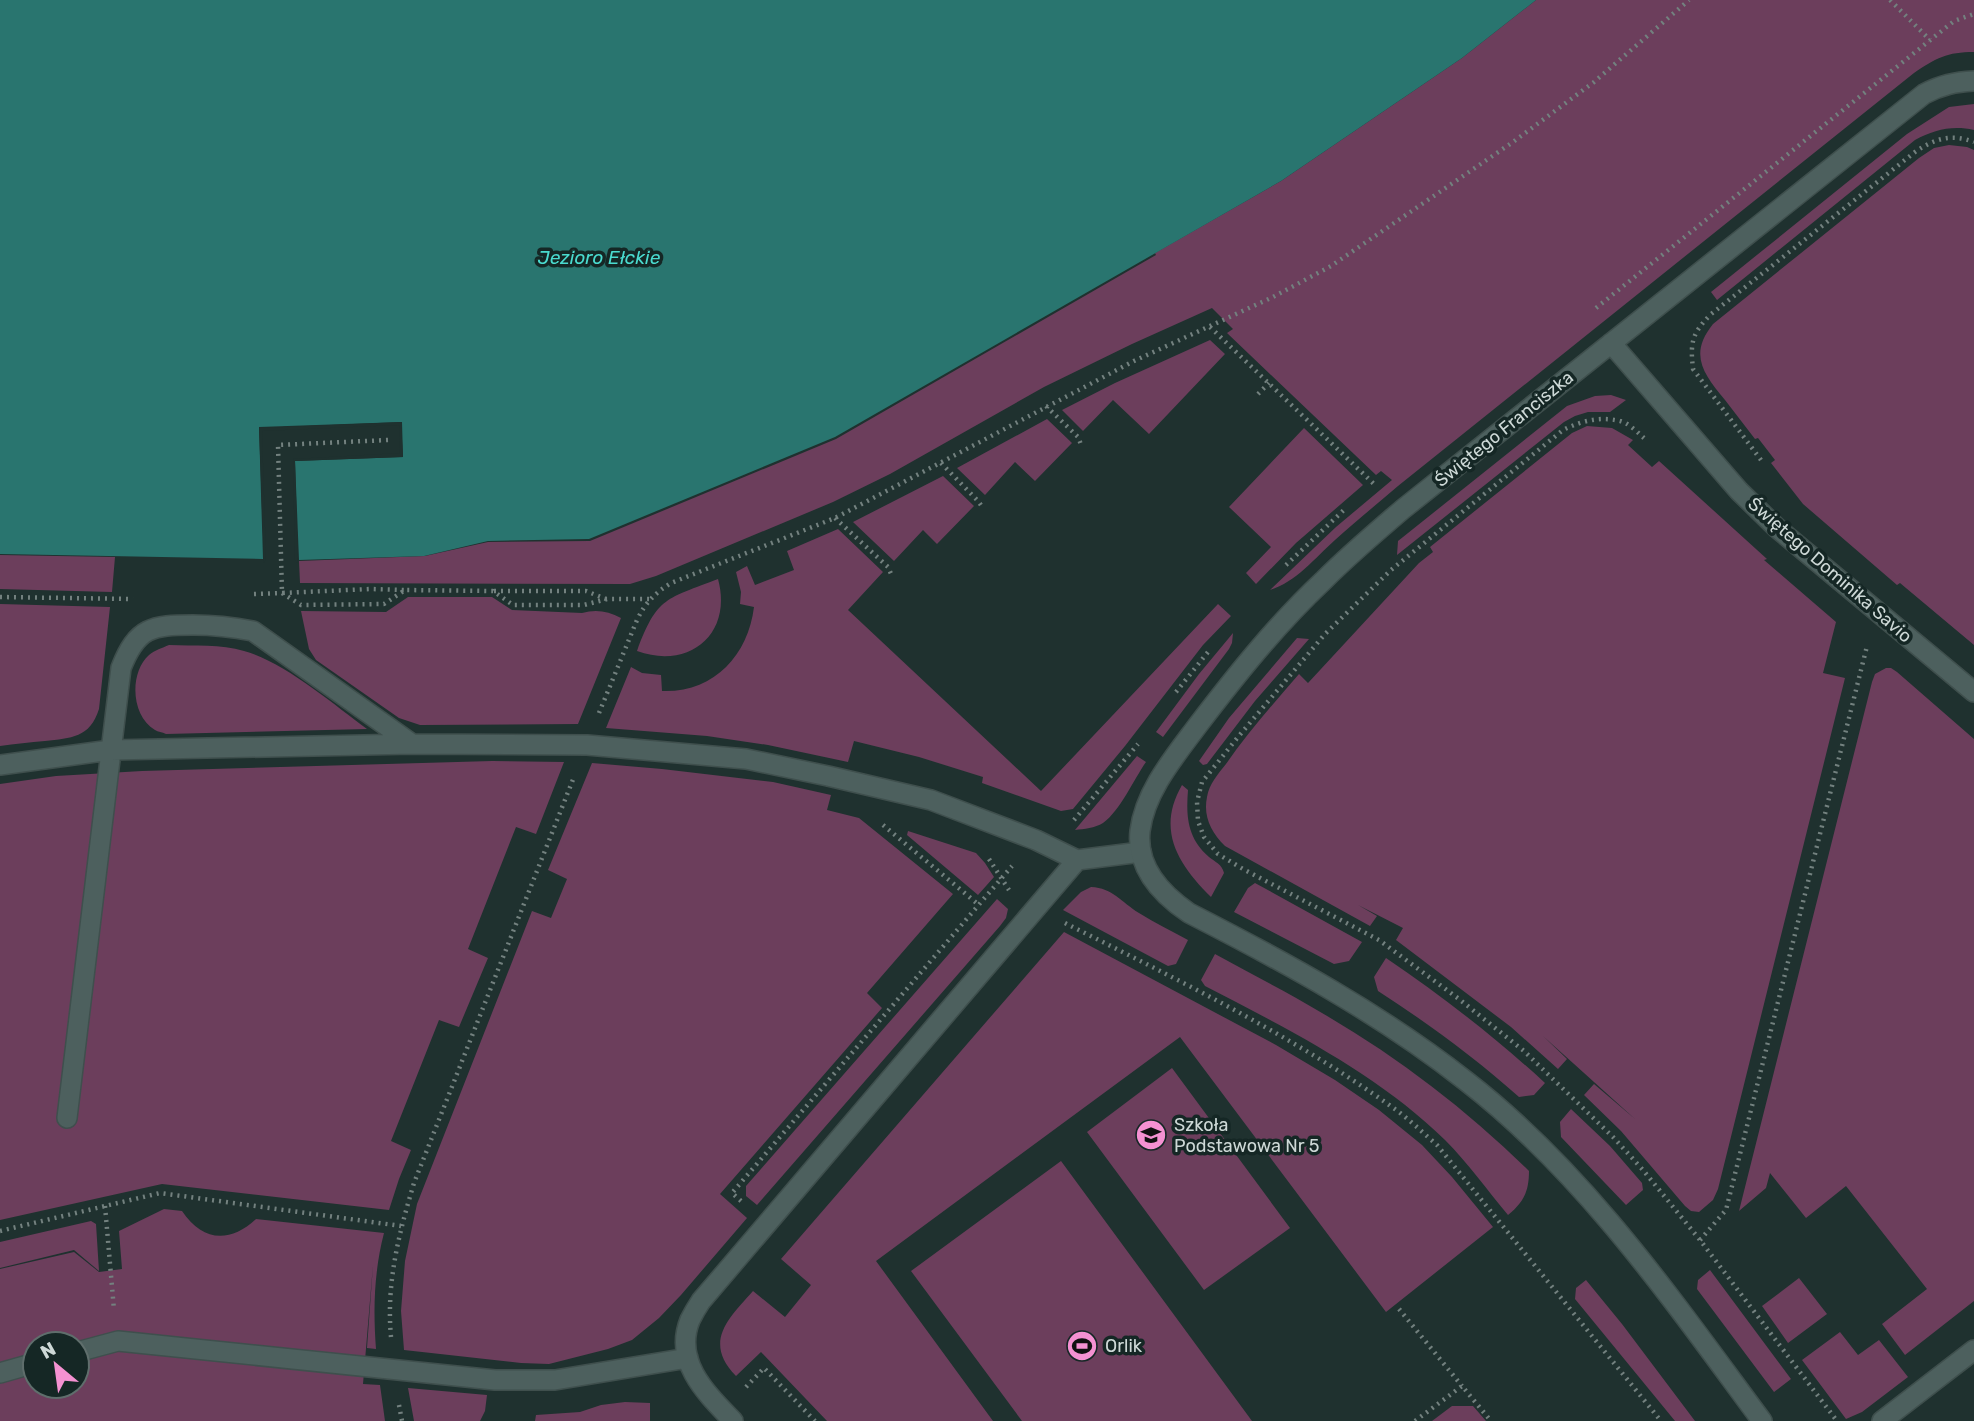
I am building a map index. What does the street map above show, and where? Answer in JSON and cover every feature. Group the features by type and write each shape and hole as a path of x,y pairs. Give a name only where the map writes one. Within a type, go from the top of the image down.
{"street":[{"name":"Świętego Franciszka","path":"1141,852 1140,832 1144,814 1152,793 1171,761 1234,678 1323,581 1382,527 1902,110 1938,86 1964,81"},
{"name":"Świętego Dominika Savio","path":"1611,343 1739,491 1768,519 1974,692"},
{"path":"67,1118 121,668 129,649 144,634 162,625 226,626 253,631 412,744"},
{"path":"0,765 111,750 412,744 587,745 746,760 931,800 1036,840 1077,860 1141,852 1150,876 1168,899 1189,914 1345,997 1439,1060 1510,1119 1576,1184 1621,1234 1762,1421"},
{"path":"733,1421 703,1390 688,1358 686,1341 689,1321 701,1301 1077,860"},
{"path":"91,1348 118,1341 495,1380 555,1380 688,1358"},
{"path":"1882,1421 1974,1350"},
{"path":"0,1373 21,1367"}],"path":[{"path":"402,1421 390,1330 390,1289 401,1226 414,1182 637,620 649,599 671,583 835,517 1134,361 1273,298 1331,266 1513,142 1594,82 1689,0"},
{"path":"1890,0 1930,40"},
{"path":"1765,465 1693,369 1691,354 1698,328 1710,315 1931,141 1947,137 1974,142"},
{"path":"1210,327 1375,485"},
{"path":"1258,394 1269,383"},
{"path":"1046,406 1078,437 1082,447"},
{"path":"1644,438 1622,421 1580,421 1563,430 1391,570 1325,635 1245,727 1202,782 1197,802 1198,821 1204,837 1218,854 1379,940 1524,1051 1614,1138 1666,1197 1837,1421"},
{"path":"282,593 278,445 388,440"},
{"path":"941,463 983,508"},
{"path":"835,517 888,567 892,576"},
{"path":"242,594 370,589 586,591 607,599"},
{"path":"282,593 301,605 384,604 405,590"},
{"path":"493,591 513,605 584,605 607,599 649,599"},
{"path":"0,597 137,599"},
{"path":"1700,1240 1726,1210 1869,638"},
{"path":"732,1193 1054,818 1073,822 1140,742"},
{"path":"875,818 979,905"},
{"path":"1063,922 1183,983 1282,1038 1339,1071 1394,1108 1437,1145 1661,1421"},
{"path":"0,1231 160,1193 401,1226"},
{"path":"105,1206 110,1270"},
{"path":"1399,1309 1491,1421"},
{"path":"740,1392 764,1368 815,1421"},
{"path":"1415,1421 1462,1386"}],"shaded area":[{"path":"1536,0 1974,0 1974,52 1942,57 1914,73 1398,486 1305,569 1270,590 1336,527 1392,480 1381,471 1376,475 1227,333 1233,329 1212,308 1044,387 890,474 833,502 656,576 630,584 300,583 299,561 425,556 488,542 590,541 836,439 1281,181 1462,58"},
{"path":"1974,104 1974,130 1943,129 1915,140 1717,300 1711,292 1907,134 1949,107"},
{"path":"1949,145 1974,150 1974,645 1900,583 1897,585 1803,504 1771,463 1775,460 1758,438 1755,439 1711,382 1705,373 1700,355 1705,335 1713,324 1919,158 1934,148"},
{"path":"1210,340 1225,354 1149,434 1113,400 1083,431 1062,410 1115,383"},
{"path":"1611,395 1626,400 1610,412 1588,412 1564,422 1397,555 1398,541 1567,406 1595,396"},
{"path":"1047,419 1072,443 1035,481 1015,462 985,495 957,468"},
{"path":"1587,426 1612,428 1633,440 1628,445 1652,467 1659,461 1767,559 1764,560 1836,622 1823,673 1845,678 1718,1189 1713,1200 1699,1212 1691,1211 1685,1206 1621,1131 1584,1095 1594,1084 1635,1119 1543,1036 1567,1059 1558,1069 1511,1027 1396,940 1403,928 1358,905 1377,916 1370,926 1225,846 1212,829 1206,811 1208,792 1214,779 1299,674 1308,683 1419,563 1433,552 1430,547 1572,433"},
{"path":"1304,428 1363,485 1296,543 1256,584 1246,573 1271,547 1229,507"},
{"path":"943,476 974,506 937,544 923,530 894,561 853,522"},
{"path":"838,529 883,572 848,610 1041,791 1218,604 1231,616 1203,645 1073,809 1061,811 982,783 983,777 854,741 848,762 768,745 707,736 606,728 631,667 642,673 661,675 662,691 680,690 697,686 712,678 736,656 750,625 754,607 740,604 741,592 736,572 747,566 755,585 794,570 787,551"},
{"path":"0,555 115,557 112,592 0,589"},
{"path":"718,579 721,599 719,616 713,631 703,643 674,656 656,656 637,651 658,609 675,596"},
{"path":"408,597 492,597 512,610 582,613 597,611 621,618 578,724 420,725 399,718 316,660 309,649 301,611 386,612"},
{"path":"0,604 110,607 99,709 85,731 63,739 0,746"},
{"path":"1233,633 1229,649 1163,737 1156,732 1199,674"},
{"path":"1297,638 1309,639 1255,701 1207,764 1203,765 1199,761 1229,718"},
{"path":"169,645 226,647 259,656 308,685 367,729 166,734 156,731 141,715 135,694 136,683 138,672 149,655"},
{"path":"1886,668 1897,672 1974,739 1974,1301 1905,1355 1882,1324 1927,1289 1846,1186 1806,1218 1770,1173 1766,1188 1739,1211 1872,682 1875,674"},
{"path":"1137,756 1146,762 1115,811 1100,825 1075,830"},
{"path":"492,761 564,762 536,834 516,827 468,949 488,958 459,1027 439,1020 391,1141 411,1150 389,1210 162,1184 0,1220 0,784 56,776 142,771"},
{"path":"592,763 773,782 831,795 827,810 859,818 953,894 867,993 882,1008 720,1194 747,1218 659,1318 632,1340 549,1364 404,1350 401,1311 405,1261 417,1204 532,911 551,918 567,879 548,870"},
{"path":"1182,785 1188,790 1187,809 1192,834 1202,850 1220,865 1224,873 1211,897 1189,872 1174,846 1171,817 1174,801"},
{"path":"908,831 976,853 994,877 978,895 907,835"},
{"path":"1255,883 1362,942 1349,961 1334,964 1234,912 1248,888"},
{"path":"1091,887 1111,893 1139,913 1188,940 1176,964 1168,966 1063,910 1081,892"},
{"path":"997,899 1008,909 1000,926 757,1205 746,1196 746,1186"},
{"path":"1064,932 1276,1045 1379,1110 1422,1145 1493,1227 1386,1312 1180,1037 876,1261 993,1421 827,1421 761,1352 736,1376 726,1364 720,1342 735,1311 753,1291 785,1317 811,1285 781,1259"},
{"path":"1215,954 1350,1030 1405,1066 1456,1106 1529,1171 1527,1190 1518,1205 1508,1215 1445,1140 1391,1094 1331,1054 1205,986 1201,980"},
{"path":"1386,958 1468,1018 1545,1083 1534,1095 1519,1097 1451,1041 1378,991 1374,977"},
{"path":"1172,1068 1290,1228 1204,1290 1087,1132"},
{"path":"1571,1109 1610,1146 1642,1183 1643,1190 1626,1205 1561,1137 1560,1122"},
{"name":"Orlik","path":"1061,1161 1252,1421 1022,1421 911,1271"},
{"path":"164,1209 182,1211 198,1228 216,1236 236,1233 256,1219 384,1233 375,1291 376,1349 367,1348 373,1265 363,1384 380,1385 385,1421 0,1421 0,1269 74,1252 99,1272 122,1269 119,1231"},
{"path":"91,1221 96,1224 99,1271 74,1250 0,1268 0,1242"},
{"path":"1710,1270 1791,1379 1774,1392 1697,1289 1698,1280"},
{"path":"1799,1278 1827,1314 1788,1343 1762,1306"},
{"path":"1586,1280 1695,1421 1675,1421 1575,1299 1576,1288"},
{"path":"1840,1332 1858,1355 1879,1340 1908,1377 1862,1412 1846,1419 1802,1360"},
{"path":"408,1388 487,1395 485,1411 480,1421 414,1421"},
{"path":"650,1403 650,1421 535,1421 536,1415 580,1412 601,1405"},
{"path":"1452,1406 1473,1406 1486,1421 1432,1421"}],"water":[{"name":"Jezioro Ełckie","path":"0,0 1536,0 1462,58 1281,181 835,437 589,539 488,541 424,556 299,560 295,461 403,457 402,422 259,427 263,559 0,554"}],"pier":[{"path":"401,422 403,457 295,461 298,564 295,560 293,459 400,453 399,425 262,431 264,563 259,428"}],"place":[{"name":"Szkoła Podstawowa Nr 5","path":"1151,1135"},
{"name":"Orlik","path":"1082,1346"}]}
